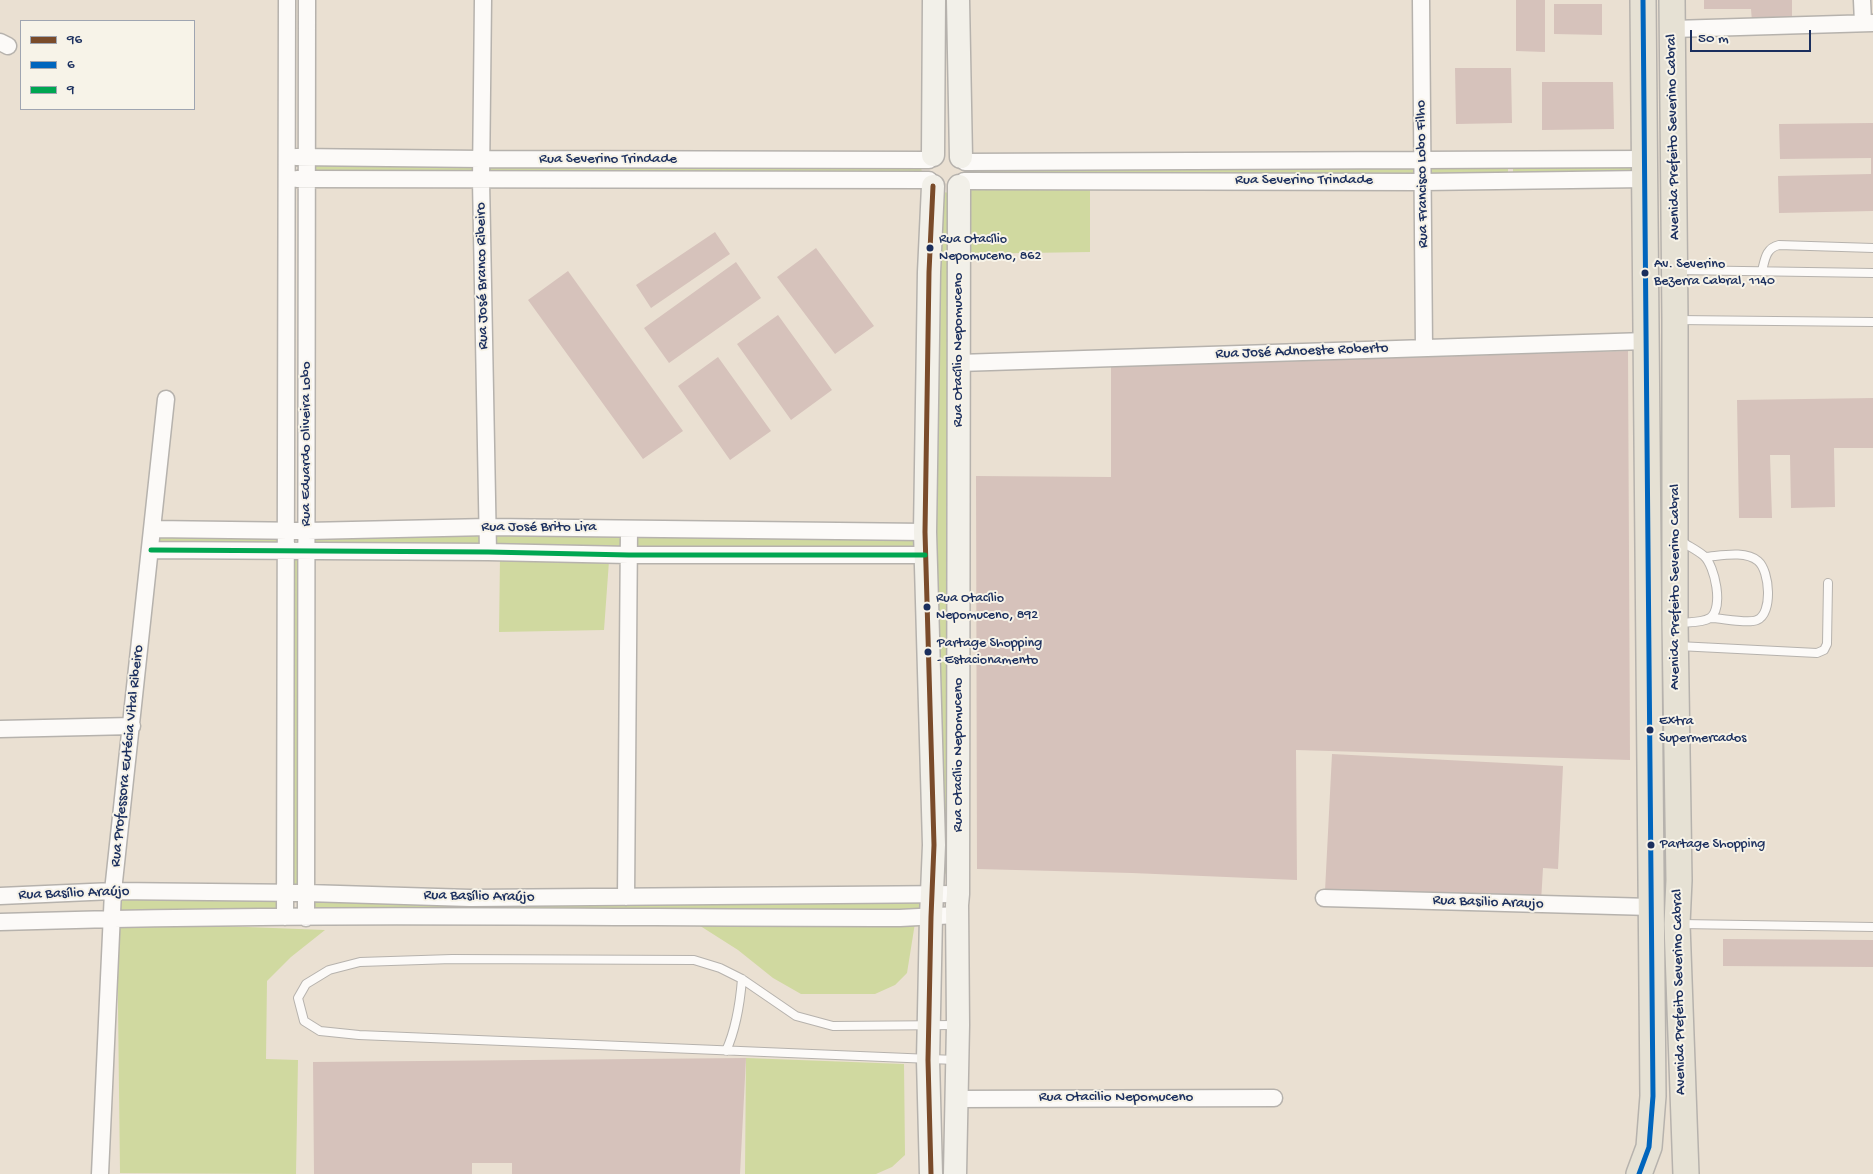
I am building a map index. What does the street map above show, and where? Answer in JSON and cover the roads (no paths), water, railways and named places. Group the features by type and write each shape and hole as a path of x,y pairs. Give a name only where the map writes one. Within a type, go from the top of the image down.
{"main road":[{"name":"Avenida Prefeito Severino Cabral","path":"1639,1174 1649,1146 1653,1096 1643,0"},
{"name":"Avenida Prefeito Severino Cabral","path":"1672,0 1675,270 1677,924 1686,1174"}],"street":[{"name":"Rua Eduardo Oliveira Lobo","path":"285,917 287,0"},
{"name":"Rua Eduardo Oliveira Lobo","path":"306,918 307,0"},
{"name":"Rua José Branco Ribeiro","path":"482,0 481,180 488,552"},
{"name":"Rua Otacílio Nepomuceno","path":"931,1174 928,1060 934,845 925,532 934,0"},
{"name":"Rua Otacílio Nepomuceno","path":"955,1174 958,1024 959,363 962,171 958,0"},
{"name":"Rua Francisco Lobo Filho","path":"1421,0 1424,347"},
{"path":"1673,29 1868,23 1862,0"},
{"path":"944,150 950,151 962,171 955,189 943,191 931,170 944,150"},
{"name":"Rua Severino Trindade","path":"288,157 481,159 931,170"},
{"name":"Rua Severino Trindade","path":"962,171 1422,160 1511,160 1645,169"},
{"path":"1511,160 1512,181"},
{"name":"Rua Severino Trindade","path":"962,171 1423,182 1512,181 1645,169"},
{"name":"Rua Severino Trindade","path":"288,178 307,180 481,180 931,170"},
{"name":"Rua José Adnoeste Roberto","path":"959,363 1646,341"},
{"name":"Rua Professora Eutécia Vital Ribeiro","path":"100,1174 113,892 166,399"},
{"name":"Rua José Brito Lira","path":"153,529 306,531 488,527 925,532"},
{"path":"626,897 629,528"},
{"name":"Rua José Brito Lira","path":"151,550 488,552 630,555 926,555"},
{"path":"0,729 132,726"},
{"name":"Rua Basílio Araújo","path":"0,896 113,892 307,893 470,898 933,894 958,904"},
{"name":"Rua Basilio Araujo","path":"1324,898 1651,907"},
{"name":"Rua Basílio Araújo","path":"0,922 285,917 931,917 958,904"},
{"name":"Rua Otacilio Nepomuceno","path":"957,1099 1274,1098"}],"lane":[{"path":"1762,271 1767,252 1772,247 1779,245 1873,248"},
{"path":"1675,270 1873,273"},
{"path":"1675,320 1873,322"},
{"path":"1675,537 1705,557 1713,570 1716,586 1716,612 1710,618"},
{"path":"1675,635 1710,618 1755,621 1762,617 1767,609 1767,575 1758,561 1745,555 1705,557"},
{"path":"1675,635 1817,653 1824,650 1827,644 1828,583"},
{"path":"1677,924 1873,926"},
{"path":"957,1060 359,1035 320,1031 304,1021 298,998 306,984 330,970 360,962 452,959 694,960 720,968 742,979 796,1016 833,1026 958,1024"},
{"path":"726,1051 732,1038 737,1016 742,979"}],"place":[{"name":"Rua Otacílio Nepomuceno, 862","path":"930,248"},
{"name":"Av. Severino Bezerra Cabral, 1140","path":"1645,273"},
{"name":"Rua Otacílio Nepomuceno, 892","path":"927,607"},
{"name":"Partage Shopping - Estacionamento","path":"928,652"},
{"name":"Extra Supermercados","path":"1650,730"},
{"name":"Partage Shopping","path":"1651,845"}]}
